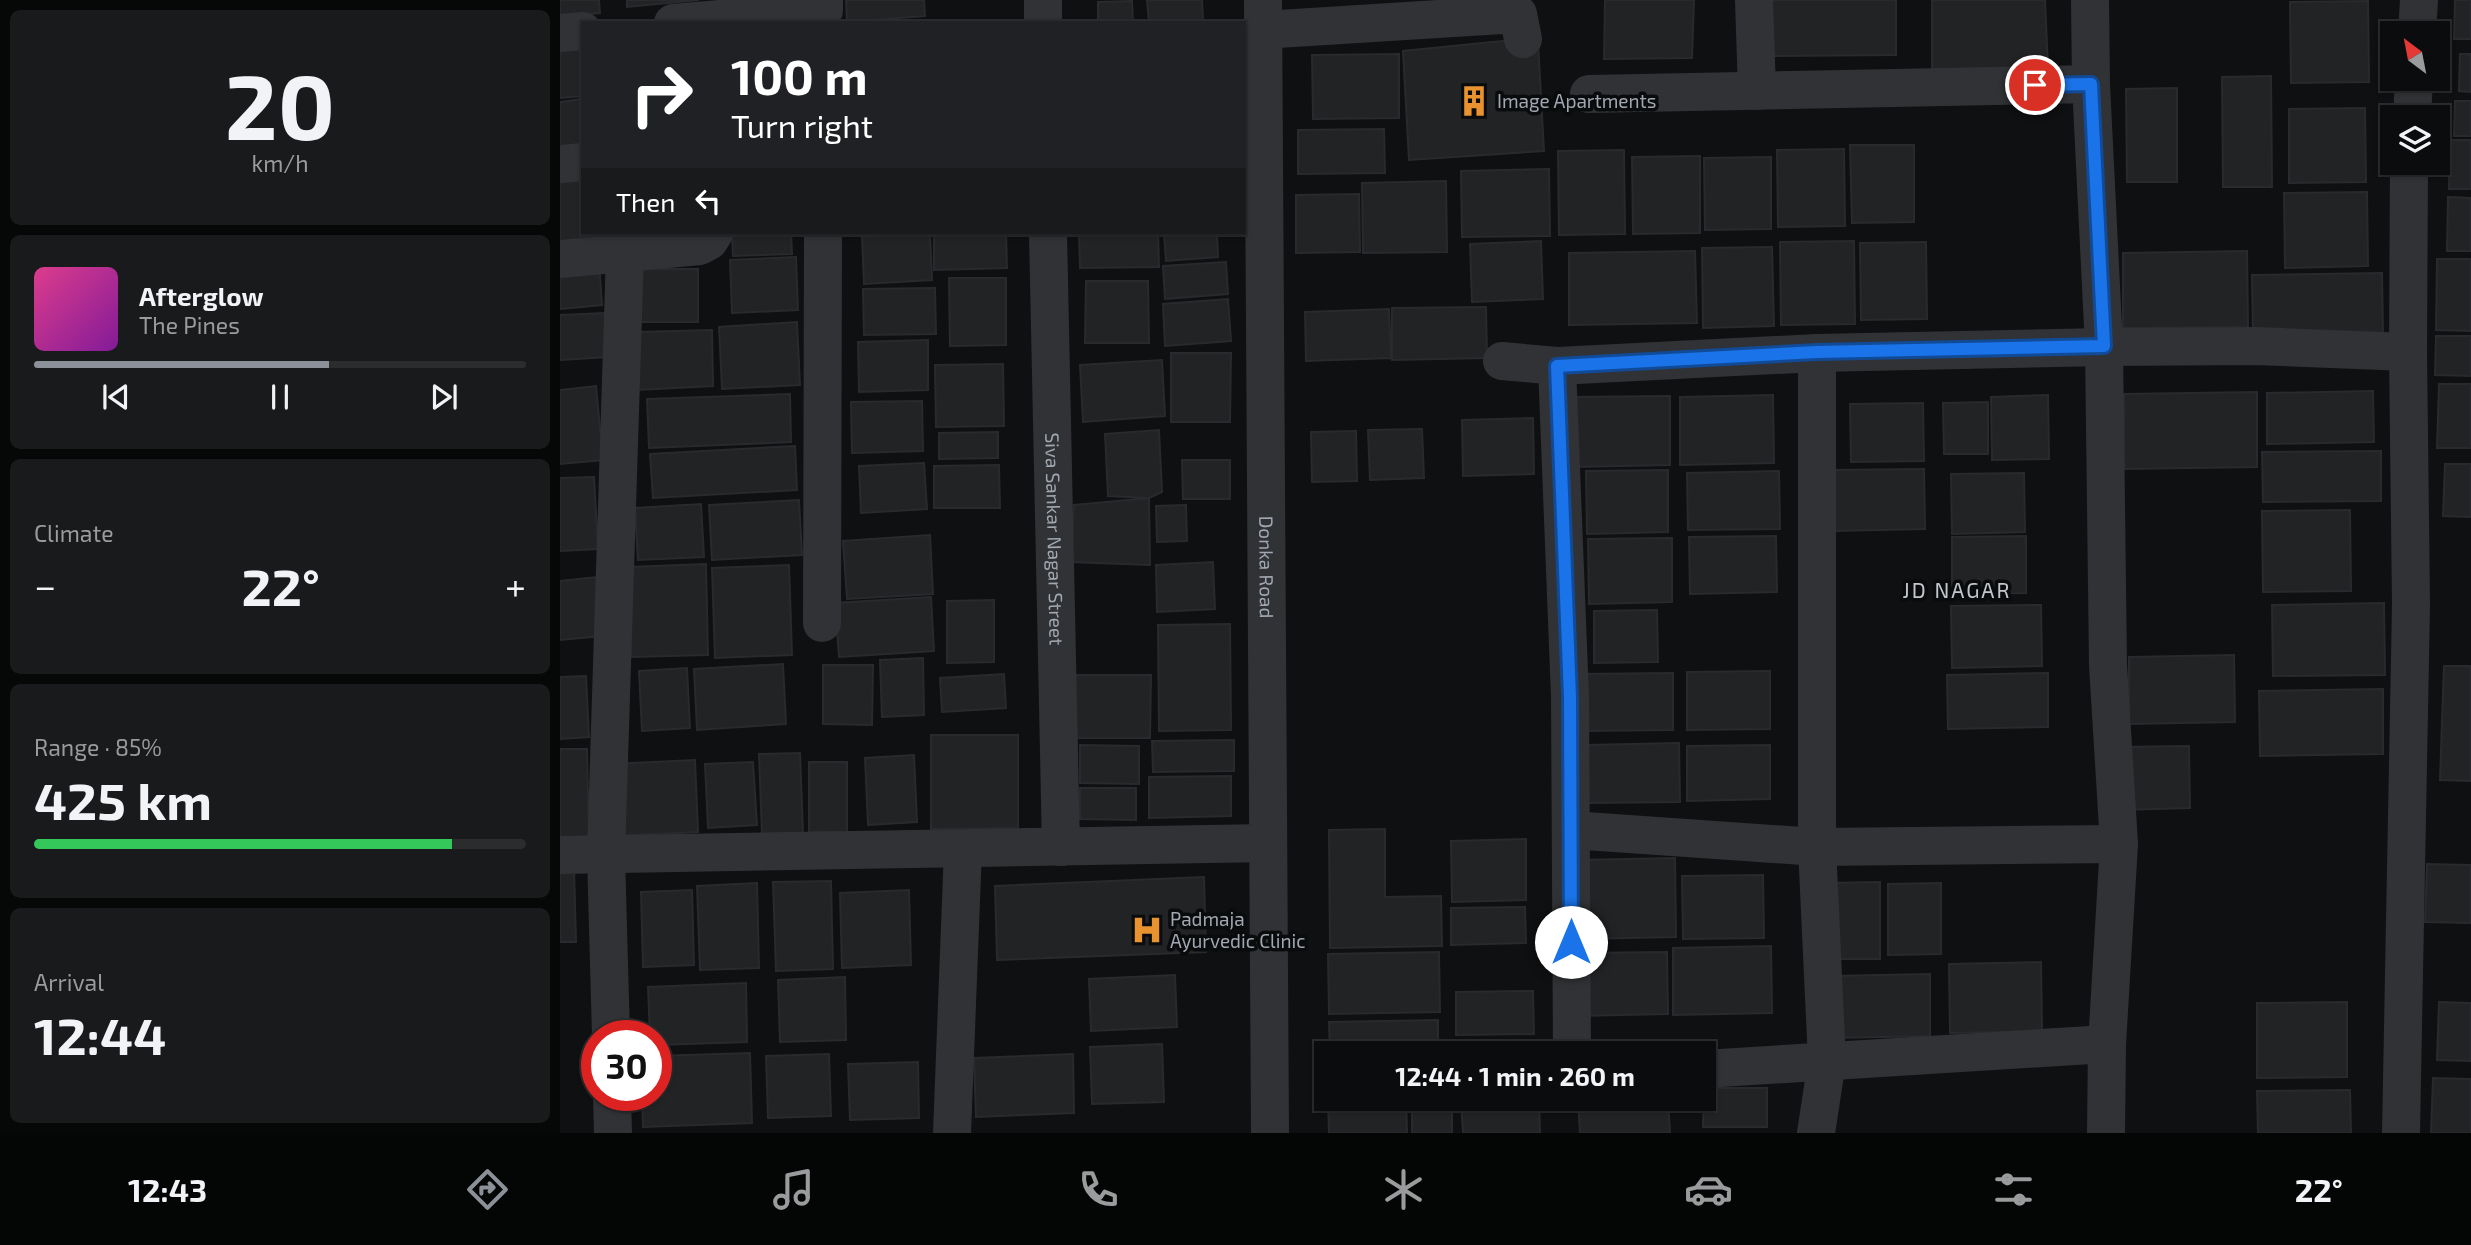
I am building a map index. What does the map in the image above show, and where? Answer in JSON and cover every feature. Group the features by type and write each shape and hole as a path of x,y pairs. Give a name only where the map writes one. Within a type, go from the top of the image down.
{"street":[{"path":"1043,0 1043,21"},
{"path":"1754,0 1757,91"},
{"path":"2090,0 2091,84 2104,346 2108,665 2119,844 2107,1044 2106,1133"},
{"path":"2417,21 2418,0"},
{"path":"698,21 824,11"},
{"path":"1263,15 1518,14 1523,39"},
{"name":"Donka Road","path":"1263,15 1270,1133"},
{"path":"560,33 581,31"},
{"path":"1589,94 2091,84"},
{"path":"560,164 581,162"},
{"path":"2401,1133 2411,605 2409,175"},
{"path":"560,258 700,246 709,241 712,235"},
{"path":"822,623 823,235"},
{"name":"Siva Sankar Nagar Street","path":"1048,235 1061,847"},
{"path":"611,1020 606,855 625,253"},
{"path":"1502,361 1557,366 1817,352 2104,346 2256,346 2408,352"},
{"path":"1816,1133 1827,1061 1817,847 1817,352"},
{"path":"1557,366 1570,697 1572,1041"},
{"path":"1571,830 1817,847 2119,844"},
{"path":"560,855 1268,842"},
{"path":"952,1133 963,849"},
{"path":"1716,1068 2107,1044"},
{"path":"612,1111 613,1133"}],"building":[{"path":"560,0 599,0 600,13 560,17"},
{"path":"627,0 699,0 627,7"},
{"path":"846,0 924,0 925,16 847,21"},
{"path":"1147,0 1202,0 1203,21 1149,21"},
{"path":"1605,0 1694,0 1692,58 1604,59"},
{"path":"1772,0 1896,0 1896,55 1769,56"},
{"path":"1932,0 2045,0 2048,68 1932,69"},
{"path":"2455,0 2471,0 2471,39 2454,39"},
{"path":"1132,1 1133,21 1098,21 1098,2"},
{"path":"2368,1 2369,82 2291,83 2290,2"},
{"path":"581,36 581,96 560,98 560,39"},
{"name":"Image Apartments","path":"1523,39 1538,42 1544,151 1409,160 1403,51"},
{"path":"1399,54 1399,118 1313,119 1312,55"},
{"path":"2460,54 2471,54 2471,92 2459,91"},
{"path":"2271,76 2272,187 2223,187 2222,77"},
{"path":"2177,88 2177,182 2127,182 2126,89"},
{"path":"581,99 581,152 560,154 560,102"},
{"path":"2455,101 2471,101 2471,136 2454,136"},
{"path":"2365,108 2366,182 2289,183 2289,109"},
{"path":"1384,129 1385,173 1298,174 1298,130"},
{"path":"2450,140 2471,140 2471,189 2449,189"},
{"path":"1850,145 1914,145 1914,222 1852,223"},
{"path":"1844,149 1845,226 1778,227 1777,150"},
{"path":"1624,150 1625,234 1559,235 1558,151"},
{"path":"1700,156 1700,233 1633,234 1632,157"},
{"path":"1771,157 1771,229 1705,230 1704,158"},
{"path":"1549,169 1550,236 1462,237 1461,171"},
{"path":"581,175 581,235 586,235 588,250 560,253 560,177"},
{"path":"1446,181 1447,252 1363,253 1362,183"},
{"path":"2367,192 2368,266 2285,268 2284,193"},
{"path":"1359,194 1360,252 1296,253 1296,195"},
{"path":"2448,197 2471,198 2471,251 2447,251"},
{"path":"732,235 791,235 792,254 733,256"},
{"path":"930,235 932,280 864,284 862,237"},
{"path":"934,235 1006,235 1007,268 934,270"},
{"path":"1079,235 1158,235 1159,267 1080,268"},
{"path":"1164,235 1217,235 1218,257 1166,261"},
{"path":"1541,241 1543,299 1472,302 1470,244"},
{"path":"1854,241 1855,324 1781,325 1780,242"},
{"path":"1926,242 1927,319 1861,320 1860,243"},
{"path":"1772,247 1774,326 1703,328 1702,248"},
{"path":"1695,251 1697,323 1569,325 1569,253"},
{"path":"2247,251 2248,327 2123,328 2123,253"},
{"path":"796,257 798,310 732,313 730,260"},
{"path":"2437,259 2471,259 2471,331 2436,330"},
{"path":"1226,262 1228,294 1165,299 1163,266"},
{"path":"599,263 602,305 560,309 560,267"},
{"path":"627,269 698,269 698,322 627,322"},
{"path":"2382,273 2383,334 2253,336 2252,275"},
{"path":"949,278 1006,278 1006,345 950,346"},
{"path":"1086,281 1148,281 1149,343 1085,343"},
{"path":"935,288 936,334 864,335 863,289"},
{"path":"1228,299 1231,341 1165,346 1163,304"},
{"path":"1486,307 1487,358 1392,360 1392,308"},
{"path":"1389,309 1391,358 1306,361 1305,312"},
{"path":"605,313 608,357 560,360 560,315"},
{"path":"797,322 800,385 722,389 719,327"},
{"path":"712,330 713,386 637,390 635,332"},
{"path":"2436,336 2471,336 2471,376 2435,375"},
{"path":"928,340 928,390 859,392 858,342"},
{"path":"1171,353 1231,353 1230,422 1171,422"},
{"path":"1162,360 1165,416 1083,422 1080,365"},
{"path":"1003,364 1004,426 936,427 935,365"},
{"path":"2439,384 2471,384 2471,448 2437,448"},
{"path":"596,386 603,460 560,464 560,390"},
{"path":"2373,391 2374,442 2267,444 2267,393"},
{"path":"2257,392 2257,467 2124,469 2124,394"},
{"path":"790,394 791,442 649,448 647,399"},
{"path":"1773,395 1774,463 1680,465 1680,397"},
{"path":"2048,395 2049,459 1992,460 1991,397"},
{"path":"1670,396 1670,465 1571,467 1570,397"},
{"path":"922,401 923,451 852,453 851,402"},
{"path":"1988,402 1988,454 1944,454 1943,403"},
{"path":"1923,403 1924,461 1851,462 1850,404"},
{"path":"1533,418 1534,474 1463,476 1462,420"},
{"path":"1422,429 1424,478 1370,480 1368,430"},
{"path":"1159,430 1162,492 1149,498 1108,496 1105,434"},
{"path":"1356,431 1357,481 1312,482 1311,432"},
{"path":"998,432 998,458 939,459 939,433"},
{"path":"795,446 797,490 653,498 650,454"},
{"path":"2381,451 2381,501 2263,502 2262,452"},
{"path":"1182,460 1230,460 1230,499 1183,499"},
{"path":"924,463 927,509 861,513 859,466"},
{"path":"2445,464 2471,464 2471,517 2443,516"},
{"path":"999,465 1000,508 934,508 934,466"},
{"path":"1924,469 1925,529 1833,531 1832,470"},
{"path":"1668,470 1668,532 1587,534 1586,471"},
{"path":"1779,471 1780,529 1688,530 1687,473"},
{"path":"2024,473 2025,532 1952,534 1951,474"},
{"path":"594,477 598,549 560,551 560,478"},
{"path":"1149,498 1150,565 1071,562 1074,505"},
{"path":"799,500 802,555 712,560 709,505"},
{"path":"701,504 704,557 638,560 635,508"},
{"path":"1186,505 1187,541 1157,542 1156,506"},
{"path":"2350,510 2351,591 2263,592 2262,511"},
{"path":"930,535 933,594 847,599 843,541"},
{"path":"1776,536 1777,592 1690,594 1689,537"},
{"path":"2026,536 2026,593 1952,594 1952,537"},
{"path":"1672,538 1672,602 1589,604 1588,539"},
{"path":"1213,562 1215,609 1157,612 1156,565"},
{"path":"706,564 708,655 631,657 629,567"},
{"path":"789,565 792,655 715,658 712,568"},
{"path":"597,577 602,636 560,640 560,581"},
{"path":"931,597 934,651 839,657 835,603"},
{"path":"994,600 994,662 947,663 947,601"},
{"path":"2384,603 2385,675 2273,676 2272,605"},
{"path":"2041,605 2042,666 1952,668 1951,606"},
{"path":"1657,610 1658,662 1594,663 1594,611"},
{"path":"1230,624 1231,730 1159,731 1158,625"},
{"path":"2234,655 2235,722 2129,724 2129,657"},
{"path":"923,658 924,715 882,717 880,660"},
{"path":"783,664 786,724 697,730 694,669"},
{"path":"823,665 873,665 872,725 823,724"},
{"path":"2444,666 2471,666 2471,781 2440,780"},
{"path":"687,668 690,728 642,731 639,671"},
{"path":"1770,671 1770,729 1687,730 1687,672"},
{"path":"1673,673 1673,730 1581,731 1580,674"},
{"path":"2048,673 2048,727 1948,729 1947,675"},
{"path":"1004,674 1006,708 942,712 940,678"},
{"path":"1068,675 1151,675 1150,738 1068,738"},
{"path":"586,676 589,737 560,739 560,677"},
{"path":"2383,689 2383,754 2260,756 2259,691"},
{"path":"931,735 1018,735 1018,828 931,829"},
{"path":"1234,740 1234,771 1153,772 1152,741"},
{"path":"1679,743 1680,802 1586,803 1585,745"},
{"path":"1080,745 1139,746 1139,784 1080,783"},
{"path":"1770,745 1770,799 1687,801 1687,746"},
{"path":"2189,746 2190,808 2119,810 2118,747"},
{"path":"560,749 587,749 589,842 560,843"},
{"path":"800,753 803,833 762,834 759,754"},
{"path":"914,755 917,822 868,825 865,758"},
{"path":"695,760 698,832 614,836 611,764"},
{"path":"753,762 757,825 708,828 705,764"},
{"path":"809,762 847,762 847,832 809,832"},
{"path":"1231,776 1231,816 1149,818 1149,777"},
{"path":"1080,788 1136,788 1136,820 1080,819"},
{"path":"1385,829 1385,897 1441,896 1442,946 1330,948 1329,830"},
{"path":"1526,839 1526,900 1452,902 1451,841"},
{"path":"1675,858 1676,937 1578,939 1577,860"},
{"path":"2427,864 2471,865 2471,923 2425,922"},
{"path":"560,869 574,869 576,942 560,942"},
{"path":"1763,875 1764,938 1683,939 1682,876"},
{"path":"1204,877 1206,952 997,960 995,886"},
{"path":"831,881 833,969 776,971 773,882"},
{"path":"1880,882 1880,959 1827,959 1825,883"},
{"path":"757,883 759,968 700,970 697,886"},
{"path":"1941,883 1941,954 1888,955 1888,884"},
{"path":"692,890 694,965 643,967 641,892"},
{"path":"909,890 911,965 842,968 840,893"},
{"path":"1525,907 1526,943 1451,945 1451,908"},
{"path":"1771,946 1772,1013 1673,1015 1673,948"},
{"path":"1439,952 1440,1012 1329,1014 1328,954"},
{"path":"1667,952 1668,1014 1575,1016 1574,953"},
{"path":"2041,962 2042,1031 1950,1033 1949,964"},
{"path":"1930,974 1930,1036 1832,1038 1831,976"},
{"path":"1175,975 1177,1027 1091,1031 1089,979"},
{"path":"845,977 846,1040 780,1042 778,980"},
{"path":"746,983 747,1042 672,1044 672,1020 649,1020 648,987"},
{"path":"1533,991 1534,1034 1456,1035 1456,992"},
{"path":"2347,1002 2347,1077 2257,1078 2257,1003"},
{"path":"2439,1002 2471,1003 2471,1061 2437,1060"},
{"path":"1438,1020 1438,1041 1330,1041 1329,1022"},
{"path":"1162,1044 1164,1102 1092,1104 1090,1047"},
{"path":"750,1053 752,1123 643,1127 642,1111 672,1111 672,1055"},
{"path":"829,1054 831,1116 768,1118 766,1056"},
{"path":"1073,1054 1074,1113 976,1117 974,1058"},
{"path":"918,1062 919,1118 850,1120 848,1064"},
{"path":"2433,1078 2471,1079 2471,1133 2431,1133"},
{"path":"1716,1088 1767,1088 1767,1127 1703,1127 1703,1111 1716,1111"},
{"path":"2350,1090 2351,1133 2258,1133 2257,1091"},
{"path":"1328,1111 1406,1111 1407,1133 1329,1133"},
{"path":"1412,1111 1452,1111 1452,1133 1412,1133"},
{"path":"1462,1111 1539,1111 1540,1133 1463,1133"},
{"path":"1579,1111 1669,1111 1670,1133 1580,1133"}],"place":[{"name":"Image Apartments","path":"1474,101"},
{"name":"Padmaja Ayurvedic Clinic","path":"1147,930"}],"district":[{"name":"JD NAGAR","path":"1957,591"}],"route":[{"path":"1571,942 1570,697 1557,366 1817,352 2104,346 2091,84 2035,85"}]}
